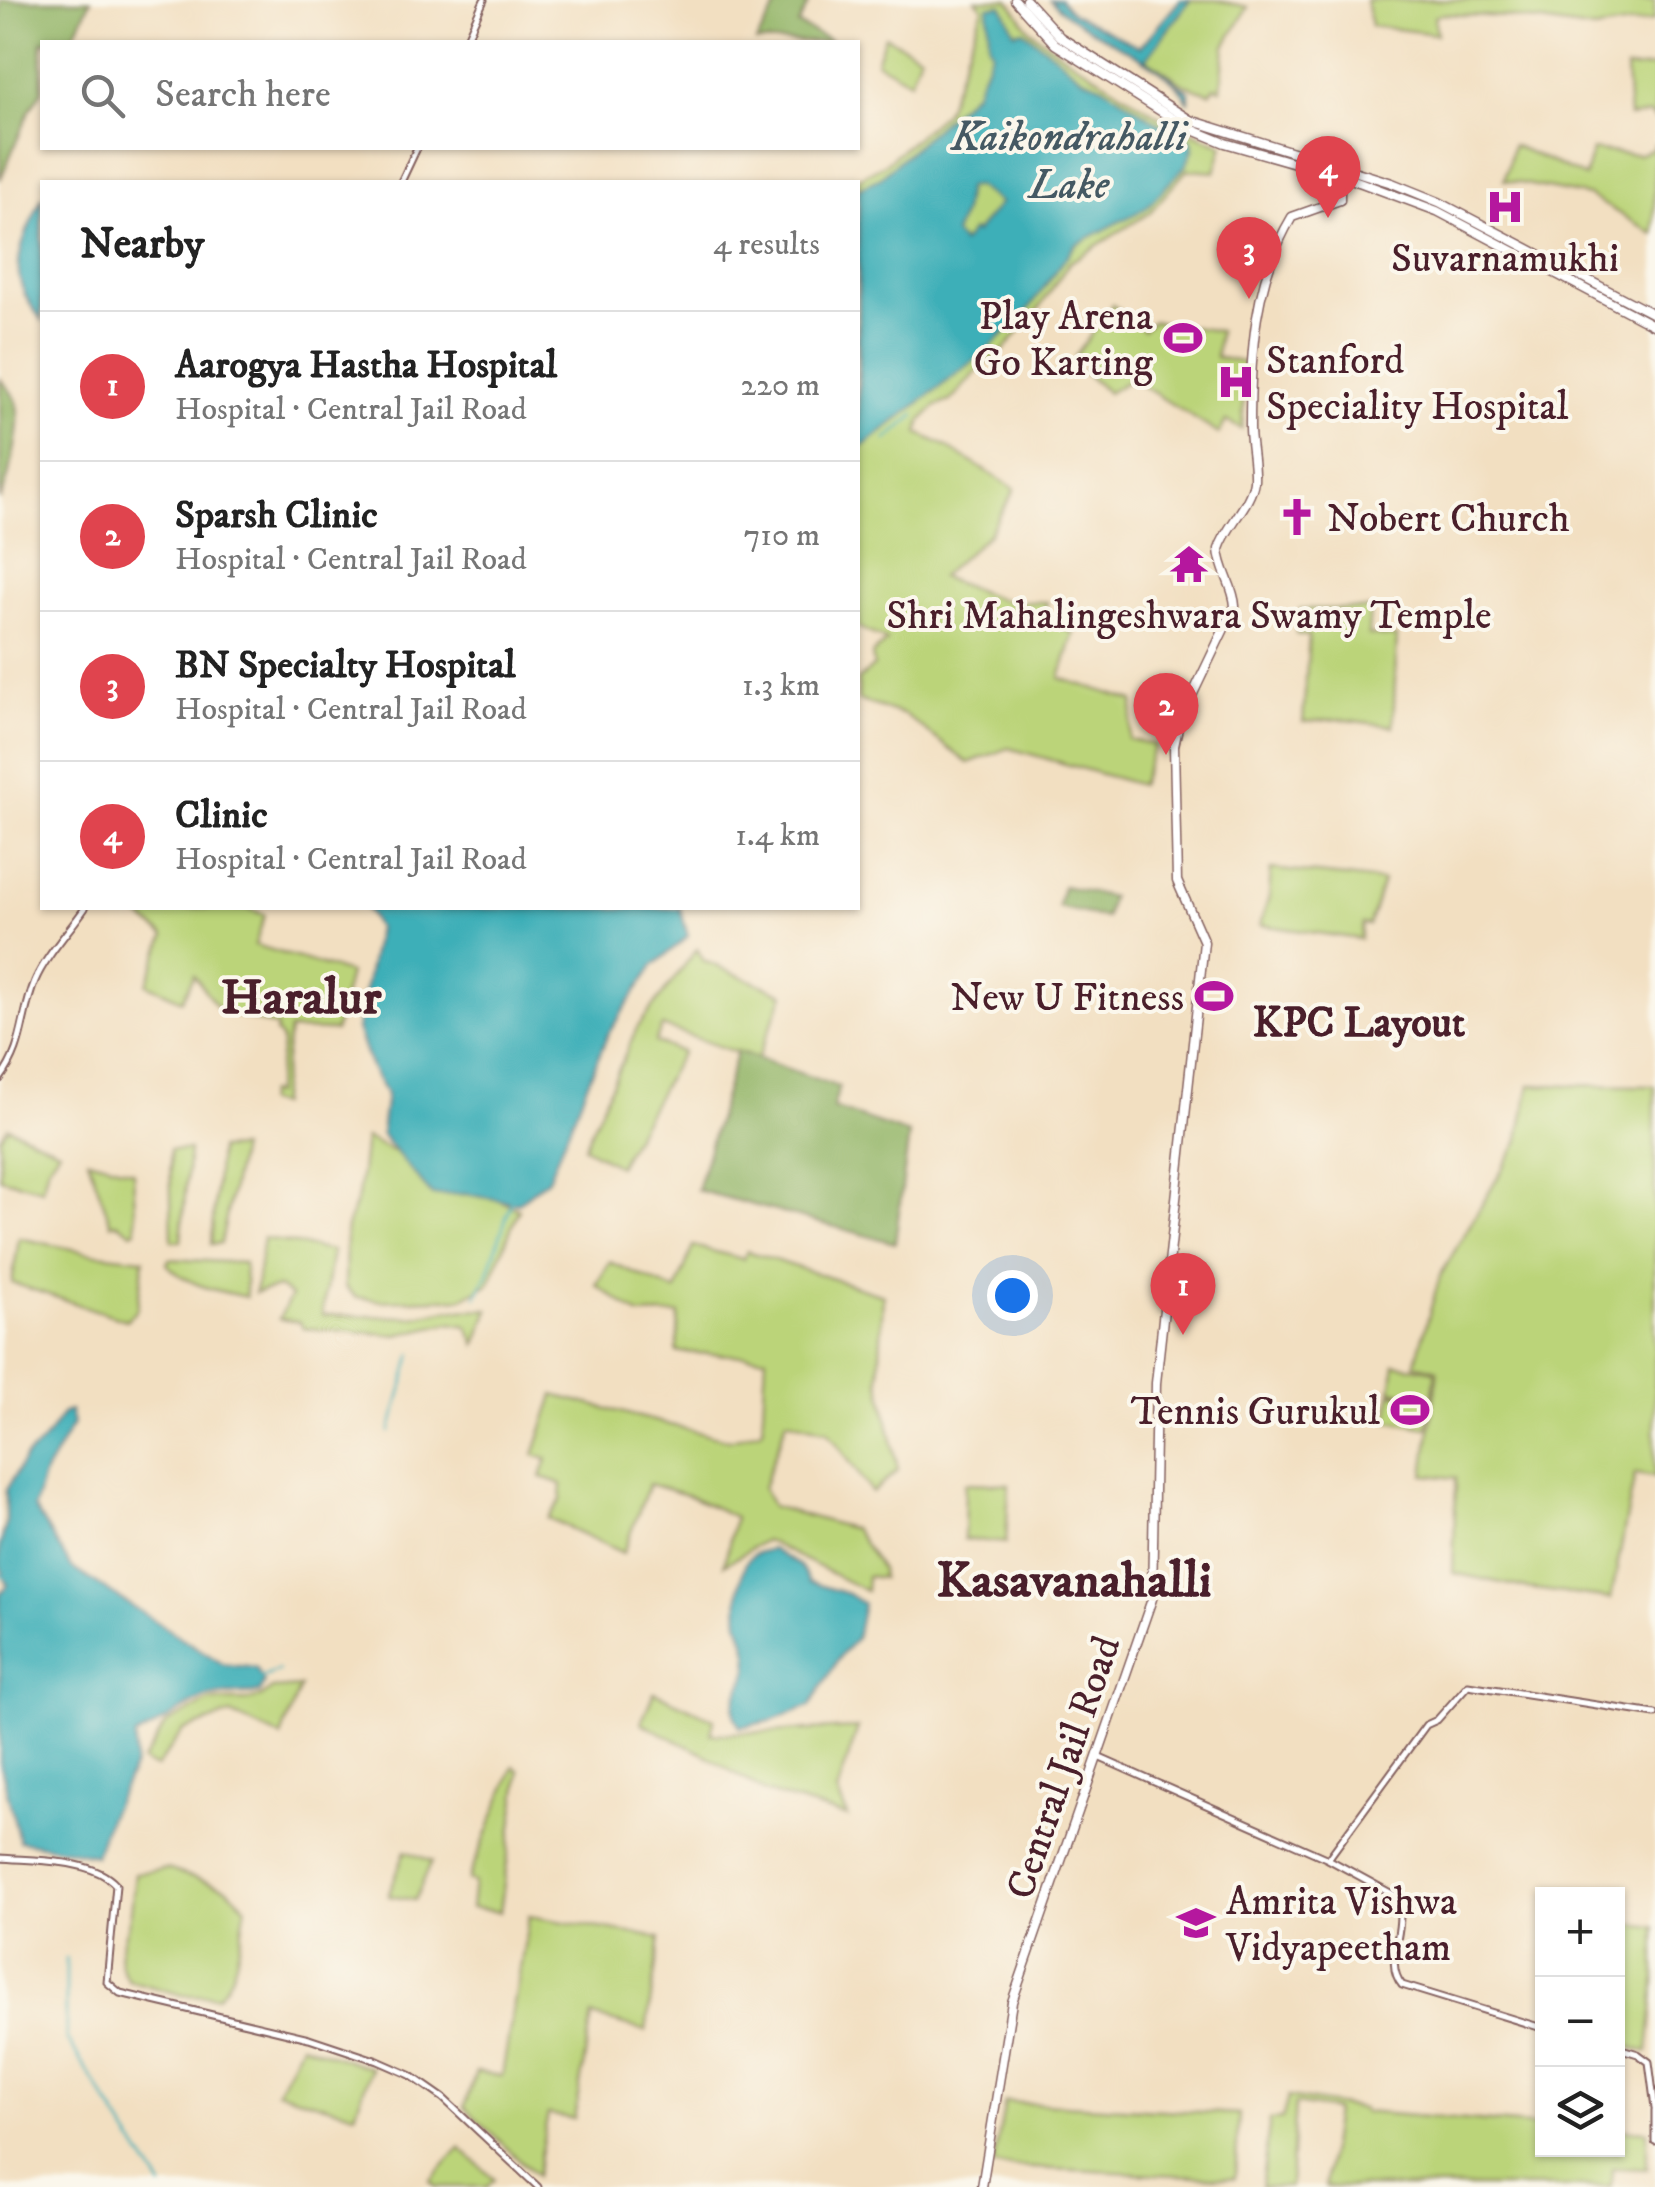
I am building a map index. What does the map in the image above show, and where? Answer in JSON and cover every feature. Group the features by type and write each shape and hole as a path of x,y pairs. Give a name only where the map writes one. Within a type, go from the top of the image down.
{"main road":[{"path":"1016,0 1032,23 1055,44 1186,127 1225,143 1340,175 1464,223 1655,315"},
{"path":"1026,0 1060,37 1190,120 1392,183 1480,221 1655,326"},
{"name":"Central Jail Road","path":"982,2187 1012,2002 1154,1584 1160,1332 1204,942 1177,881 1176,735 1234,606 1220,550 1254,480 1250,428 1258,310 1266,275 1292,218 1340,200 1340,175"}],"street":[{"path":"467,40 484,0"},
{"path":"401,180 417,150"},
{"path":"0,1079 19,1048 29,998 40,968 84,910"},
{"path":"1328,1859 1426,1725 1436,1720 1468,1684 1655,1714"},
{"path":"1098,1756 1328,1859 1394,1895 1402,1922 1394,1960 1396,1978 1402,1986 1535,2026"},
{"path":"0,1858 68,1865 105,1874 116,1885 107,1982 120,1994 309,2038 378,2060 410,2075 443,2098 538,2187"},
{"path":"1625,2050 1649,2062 1655,2141"}],"green space":[{"path":"0,0 91,0 72,40 40,40 40,94 0,180"},
{"path":"780,0 800,0 808,5 798,25 830,40 757,40"},
{"path":"976,0 1009,0 1030,30 1062,54 1168,122 1223,145 1215,172 1187,170 1149,213 1069,263 1040,307 1002,352 984,364 950,401 936,406 921,421 918,433 1015,489 988,535 940,577 1008,602 1047,602 1043,619 1074,633 1060,678 1134,701 1129,739 1155,745 1140,785 1009,748 968,763 905,715 860,701 860,678 874,666 872,654 887,641 860,628 860,180 856,180 885,164 945,112 983,8"},
{"path":"1190,0 1216,0 1248,7 1225,46 1221,89 1215,87 1210,93 1187,86 1146,59"},
{"path":"1366,0 1655,0 1655,20 1594,30 1508,17 1442,14 1434,16 1437,34 1371,26"},
{"path":"885,36 920,55 910,81 876,62"},
{"path":"1655,67 1655,119 1650,114 1629,117 1626,69"},
{"path":"1655,143 1654,234 1589,196 1504,180 1513,145 1585,177 1592,150 1638,155 1653,149"},
{"path":"1113,305 1143,330 1153,321 1219,331 1216,357 1246,363 1242,429 1226,421 1219,434 1135,381 1108,393 1083,372 1090,364 1075,356"},
{"path":"0,379 15,398 18,420 0,500"},
{"path":"1300,609 1370,609 1368,635 1397,637 1393,726 1340,719 1303,722 1309,636 1296,634"},
{"path":"1271,869 1383,881 1369,925 1363,924 1360,939 1260,925 1269,897"},
{"path":"1063,886 1111,897 1106,918 1058,907"},
{"path":"132,910 253,910 265,915 255,945 349,973 335,1031 289,1030 279,1105 266,1102 268,1093 274,1094 282,1045 277,1027 220,1011 194,975 182,1000 147,984 165,936"},
{"path":"697,949 704,961 784,994 757,1060 662,1026 655,1042 682,1052 618,1166 584,1147 637,1028"},
{"path":"737,1051 839,1087 833,1108 909,1134 895,1243 697,1190"},
{"path":"1530,1085 1655,1086 1655,1477 1635,1474 1611,1599 1453,1573 1456,1478 1424,1475 1438,1370 1415,1364 1440,1276 1518,1143"},
{"path":"8,1127 59,1150 48,1166 42,1189 0,1178 0,1137"},
{"path":"365,1138 519,1209 489,1284 462,1298 382,1301 356,1297 345,1287 346,1229 358,1197"},
{"path":"240,1148 221,1243 211,1244 219,1149"},
{"path":"170,1150 189,1150 181,1241 172,1241"},
{"path":"88,1159 133,1171 136,1231 132,1233 118,1223 111,1224"},
{"path":"19,1238 144,1259 137,1309 126,1320 12,1283"},
{"path":"263,1238 332,1251 322,1315 412,1317 447,1310 489,1309 476,1345 467,1326 449,1323 397,1335 303,1328 300,1322 279,1319 291,1296 279,1287 255,1293"},
{"path":"693,1246 743,1259 747,1251 883,1295 879,1378 898,1470 872,1493 828,1431 787,1420 763,1488 772,1506 854,1529 881,1569 882,1578 867,1576 866,1591 765,1540 724,1565 735,1517 687,1495 649,1484 623,1553 548,1518 561,1500 562,1484 541,1477 547,1459 534,1455 554,1395 729,1440 762,1430 766,1357 677,1352 679,1314 639,1315 596,1285 610,1262 676,1291"},
{"path":"169,1259 244,1263 246,1297 193,1283 167,1264"},
{"name":"Tennis Gurukul","path":"1395,1364 1436,1371 1432,1398 1391,1390"},
{"name":"Tennis Gurukul","path":"1391,1393 1432,1400 1427,1428 1388,1421"},
{"path":"965,1483 1009,1484 1006,1543 964,1539"},
{"path":"300,1687 281,1737 231,1714 183,1731 156,1768 142,1762 167,1723 209,1701 246,1701 262,1697 272,1689"},
{"path":"654,1692 714,1719 711,1734 858,1728 837,1792 848,1817 765,1792 704,1754 641,1723"},
{"path":"514,1766 520,1771 500,1912 471,1908 474,1882 468,1880"},
{"path":"405,1851 432,1861 415,1900 388,1896"},
{"path":"167,1869 227,1888 246,1907 234,1967 217,1996 182,1995 128,1980 123,1971 120,1950 135,1873"},
{"path":"529,1916 660,1938 646,2031 592,2016 574,2119 548,2114 536,2176 464,2107 476,2072 502,2076"},
{"path":"1625,1923 1655,1927 1655,1982 1648,2052 1625,2046"},
{"path":"301,2044 371,2068 355,2114 277,2091"},
{"path":"1288,2097 1363,2112 1535,2125 1535,2157 1625,2157 1625,2129 1647,2131 1647,2169 1612,2168 1611,2187 1325,2187 1335,2110 1295,2104 1290,2187 1261,2187 1270,2120 1282,2119"},
{"path":"1005,2102 1239,2114 1235,2178 993,2166"},
{"path":"460,2148 494,2179 487,2187 436,2187 430,2181"}],"water":[{"path":"1050,0 1060,0 1072,13 1140,47 1180,0 1190,0 1146,59 1189,92 1189,103 1164,73 1084,26"},
{"name":"Kaikondrahalli Lake","path":"1002,5 1015,32 1023,30 1083,78 1103,86 1192,141 1193,150 1186,165 1146,208 1075,245 1025,314 980,356 860,448 860,188 880,178 975,92 992,51 988,7","holes":["976,186 1000,203 975,233 972,231 962,243 954,234 967,187"]},
{"path":"40,202 40,317 22,288 22,245"},
{"path":"367,910 681,910 688,936 653,966 608,1034 548,1179 518,1203 465,1194 432,1195 381,1134 386,1094 371,1068 357,1029 377,928"},
{"path":"70,1411 73,1424 43,1476 34,1508 72,1568 223,1664 256,1668 264,1683 260,1693 205,1698 135,1737 135,1764 95,1855 19,1841 0,1762 0,1594 8,1585 0,1566 0,1547 6,1523 6,1490 26,1456 42,1443 63,1413"},
{"path":"771,1549 800,1566 809,1582 848,1594 863,1604 856,1639 842,1653 810,1706 771,1721 740,1727 734,1704 749,1662 739,1621 741,1579 749,1558"}],"waterway":[{"path":"886,440 915,415"},
{"path":"476,1297 487,1276 512,1200"},
{"path":"390,1432 412,1354"},
{"path":"0,1575 5,1577"},
{"path":"258,1679 279,1671"},
{"path":"66,1959 66,2038 162,2187"}],"place":[{"name":"Suvarnamukhi","path":"1505,207"},
{"name":"Clinic","path":"1328,218"},
{"name":"BN Specialty Hospital","path":"1249,299"},
{"name":"Play Arena Go Karting","path":"1183,338"},
{"name":"Stanford Speciality Hospital","path":"1236,382"},
{"name":"Nobert Church","path":"1297,517"},
{"name":"Shri Mahalingeshwara Swamy Temple","path":"1189,564"},
{"name":"Sparsh Clinic","path":"1166,755"},
{"name":"New U Fitness","path":"1214,996"},
{"name":"Aarogya Hastha Hospital","path":"1183,1335"},
{"name":"Tennis Gurukul","path":"1410,1410"},
{"name":"Amrita Vishwa Vidyapeetham","path":"1196,1923"}],"district":[{"name":"Haralur","path":"301,995"},
{"name":"KPC Layout","path":"1359,1021"},
{"name":"Kasavanahalli","path":"1074,1578"}]}
